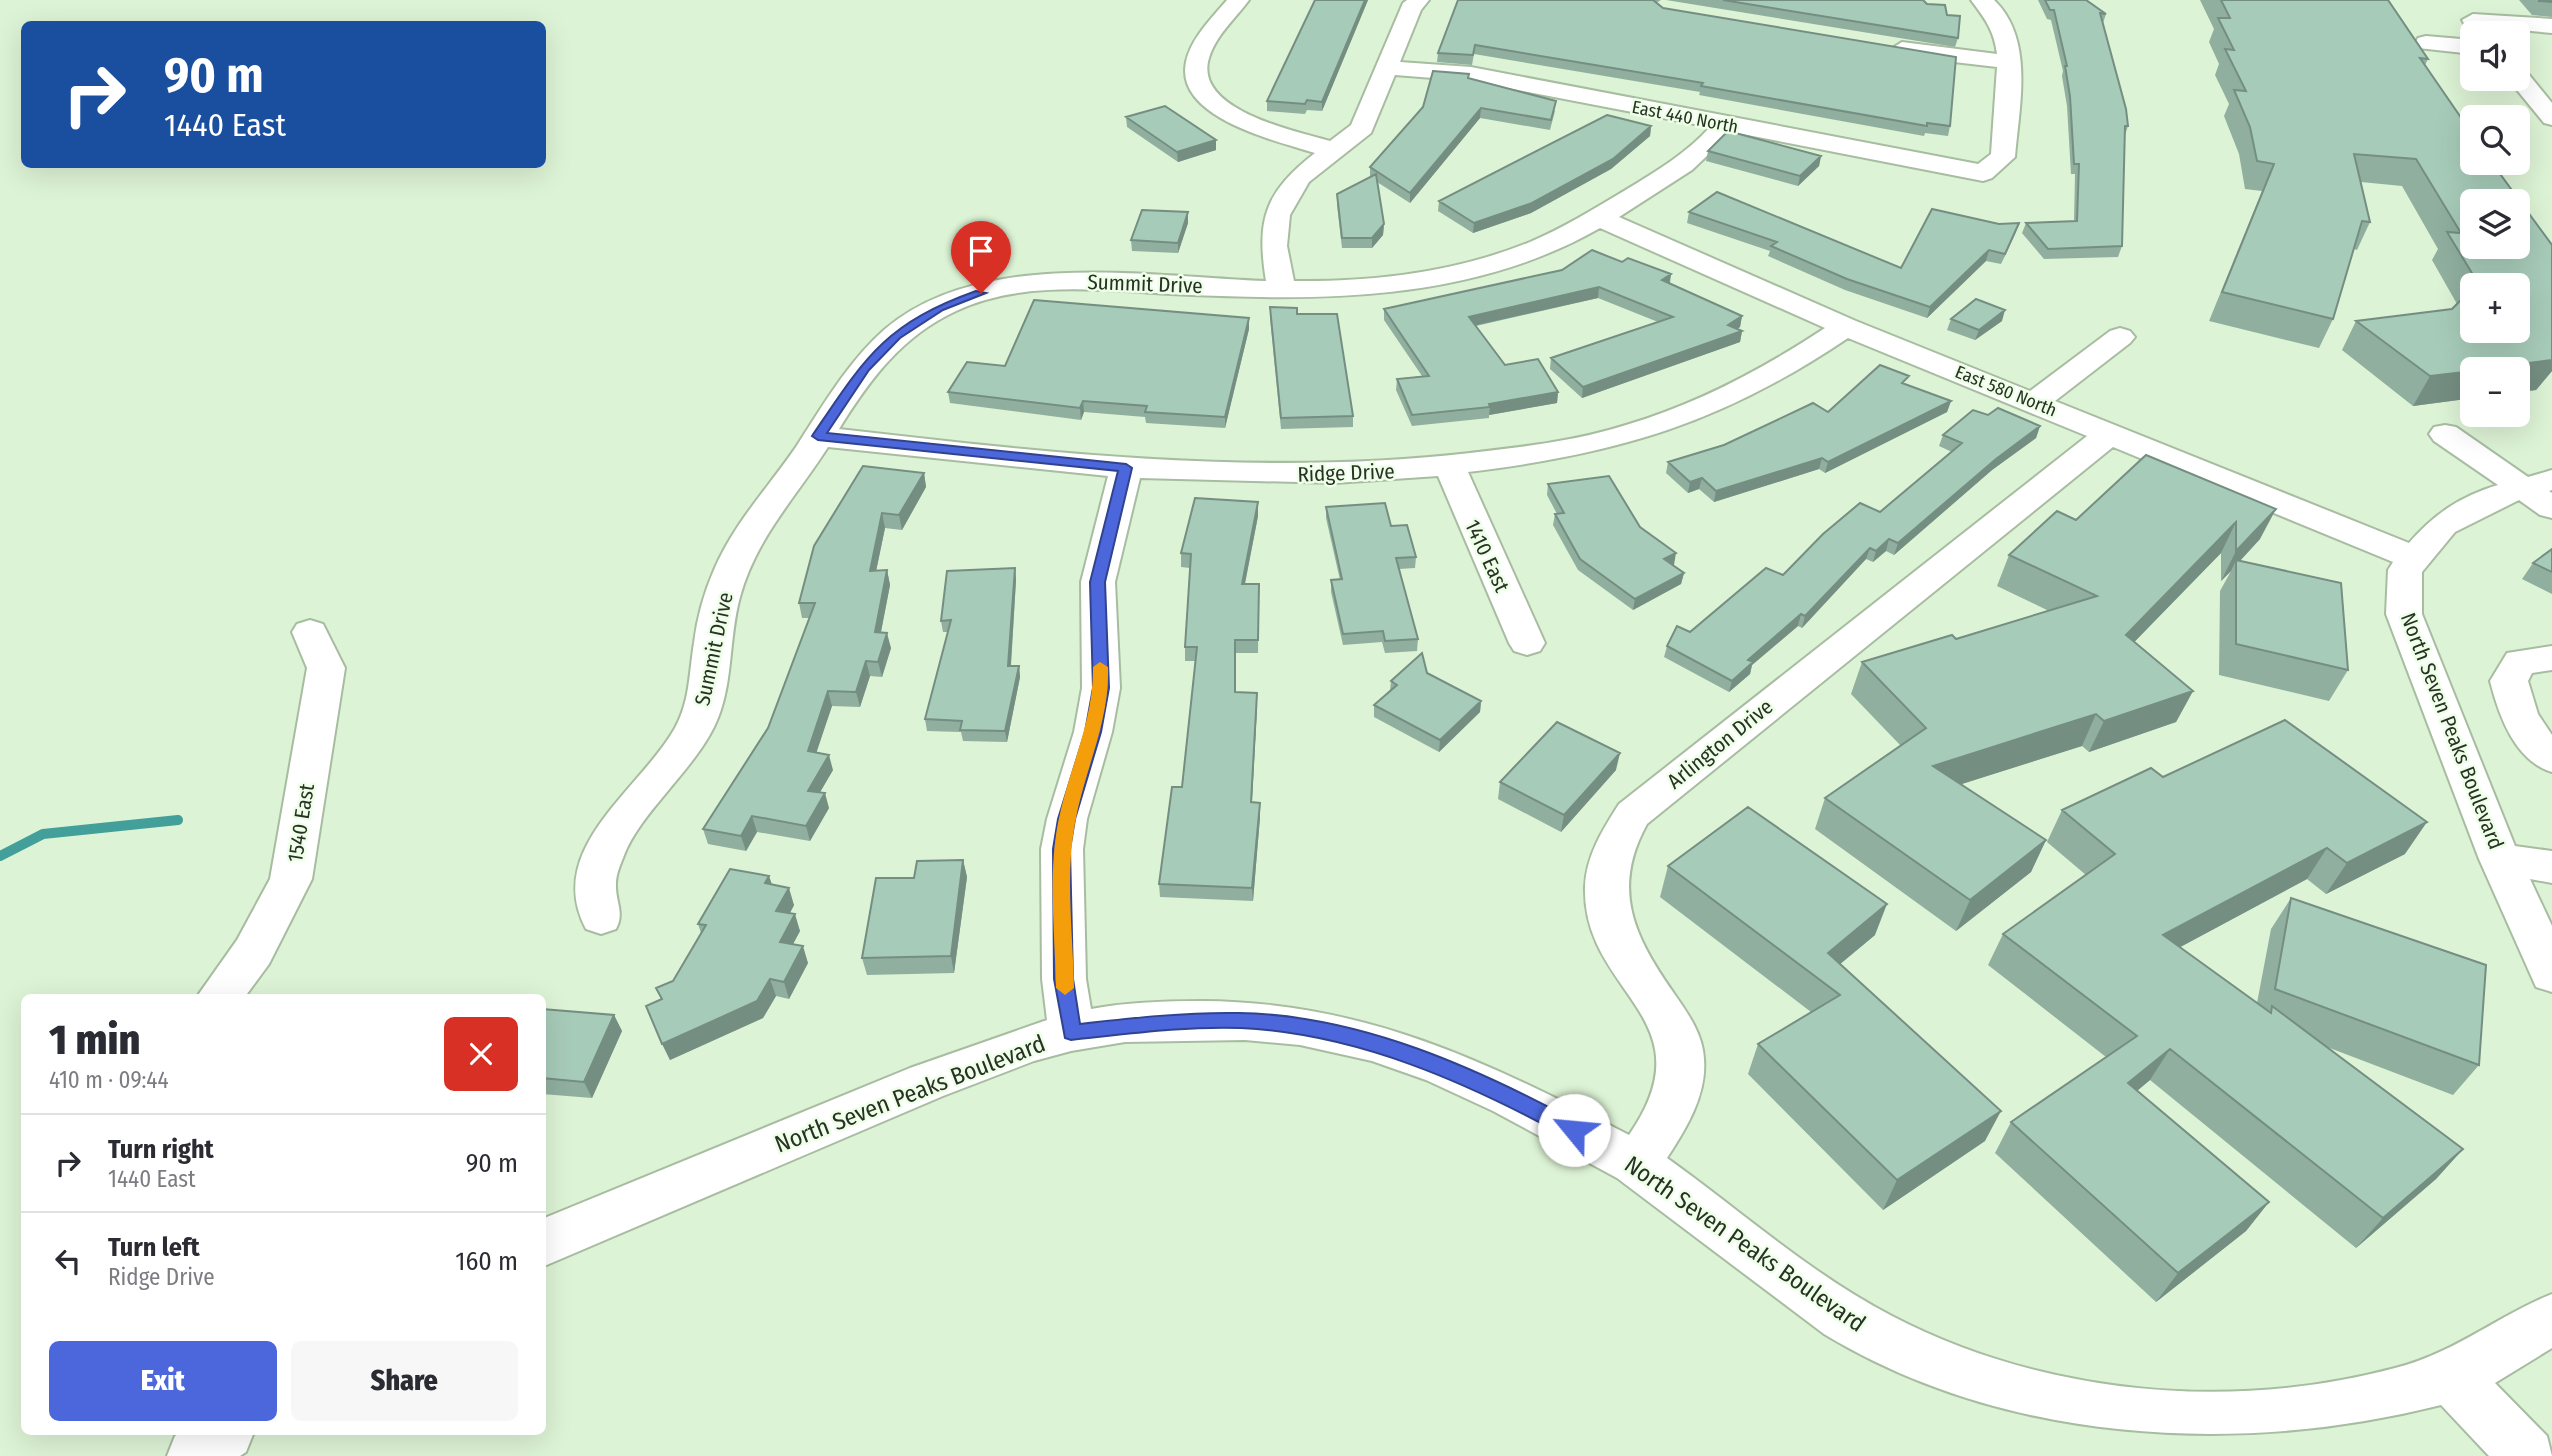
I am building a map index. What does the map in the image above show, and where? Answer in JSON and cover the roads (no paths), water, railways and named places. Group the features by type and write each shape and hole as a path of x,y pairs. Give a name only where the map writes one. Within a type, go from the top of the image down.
{"street":[{"path":"1238,0 1206,40 1198,56 1195,71 1202,88 1211,102 1239,116 1282,135 1332,150"},
{"path":"1281,288 1274,246 1277,215 1299,178 1362,128 1411,8 1418,0"},
{"path":"1982,0 2001,25 2010,45 2003,157 1983,173 1997,195"},
{"path":"2456,0 2473,21"},
{"path":"2530,26 2552,26"},
{"path":"2426,43 2460,46"},
{"path":"1877,44 2008,62"},
{"name":"East 440 North","path":"1385,68 1471,74 1983,173"},
{"path":"2530,91 2552,118"},
{"name":"Summit Drive","path":"601,917 594,881 614,832 684,748 697,723 706,698 714,630 732,566 748,532 864,368 895,335 939,308 981,293 1025,284 1069,282 1364,288 1453,271 1536,250 1600,218 1707,148 1725,125"},
{"name":"East 580 North","path":"1600,218 1846,327 2415,558"},
{"name":"Ridge Drive","path":"818,436 1126,468 1306,475 1366,474 1450,467 1556,451 1651,428 1743,389 1799,359 1846,327"},
{"path":"2034,402 2120,337"},
{"name":"Arlington Drive","path":"1636,1164 1664,1123 1682,1075 1679,1036 1628,959 1613,930 1605,898 1607,865 1617,838 1633,814 2110,433"},
{"path":"2445,434 2536,484 2552,508"},
{"name":"1410 East","path":"1450,467 1527,643"},
{"path":"1071,1032 1064,979 1062,849 1067,819 1093,732 1101,688 1098,582 1126,468"},
{"name":"North Seven Peaks Boulevard","path":"2536,484 2494,497 2443,525 2405,570 2404,614 2500,859 2552,974"},
{"name":"1540 East","path":"221,994 253,952 291,879 327,668 310,632"},
{"path":"2552,658 2520,662 2509,681 2518,718 2539,748 2552,758"},
{"path":"2500,859 2552,867"},
{"name":"North Seven Peaks Boulevard","path":"546,1242 982,1062 1071,1032 1104,1027 1241,1020 1305,1027 1368,1041 1512,1097 1636,1164 1794,1282 1874,1335 2030,1401 2093,1417 2173,1430 2260,1432 2329,1427 2458,1384 2492,1365 2552,1319"},
{"path":"2458,1384 2527,1456"}],"waterway":[{"path":"0,856 43,834 178,820"}]}
